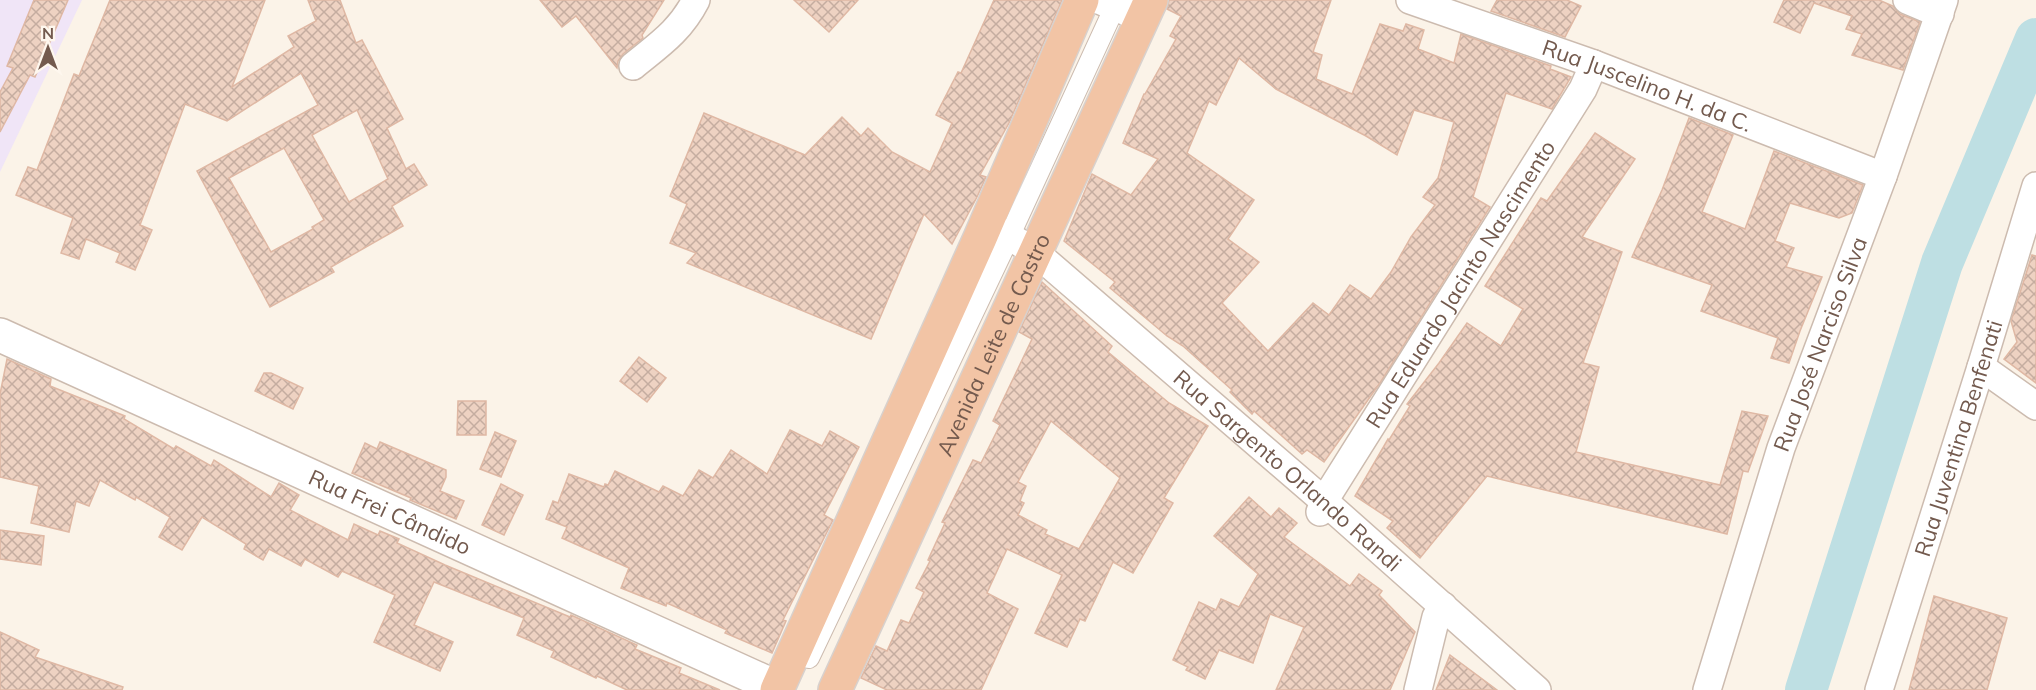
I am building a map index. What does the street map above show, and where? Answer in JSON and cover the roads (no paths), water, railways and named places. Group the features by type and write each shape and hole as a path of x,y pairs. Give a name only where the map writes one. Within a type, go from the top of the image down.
{"highway":[{"name":"Avenida Leite de Castro","path":"835,690 1008,244 1082,0"},
{"name":"Avenida Leite de Castro","path":"783,689 1008,244 1125,5"}],"street":[{"path":"633,66 686,20 696,0"},
{"name":"Rua Juscelino H. da C.","path":"1410,0 1594,64 1883,176"},
{"path":"1907,0 1942,7"},
{"name":"Rua José Narciso Silva","path":"1707,690 1781,448 1883,176 1942,7"},
{"name":"Rua Eduardo Jacinto Nascimento","path":"1322,507 1583,89 1594,64"},
{"name":"Rua Juventina Benfenati","path":"1879,690 2034,196"},
{"name":"Rua Sargento Orlando Randi","path":"1008,244 1322,507 1439,611 1537,690"},
{"name":"Rua Frei Cândido","path":"0,335 783,689"},
{"path":"1981,367 2036,406"},
{"path":"1418,690 1439,611"},
{"name":"Rua Sargento Orlando Randi","path":"1439,611 1517,690"}],"waterway":[{"path":"1806,690 1942,263 2036,39"}]}
